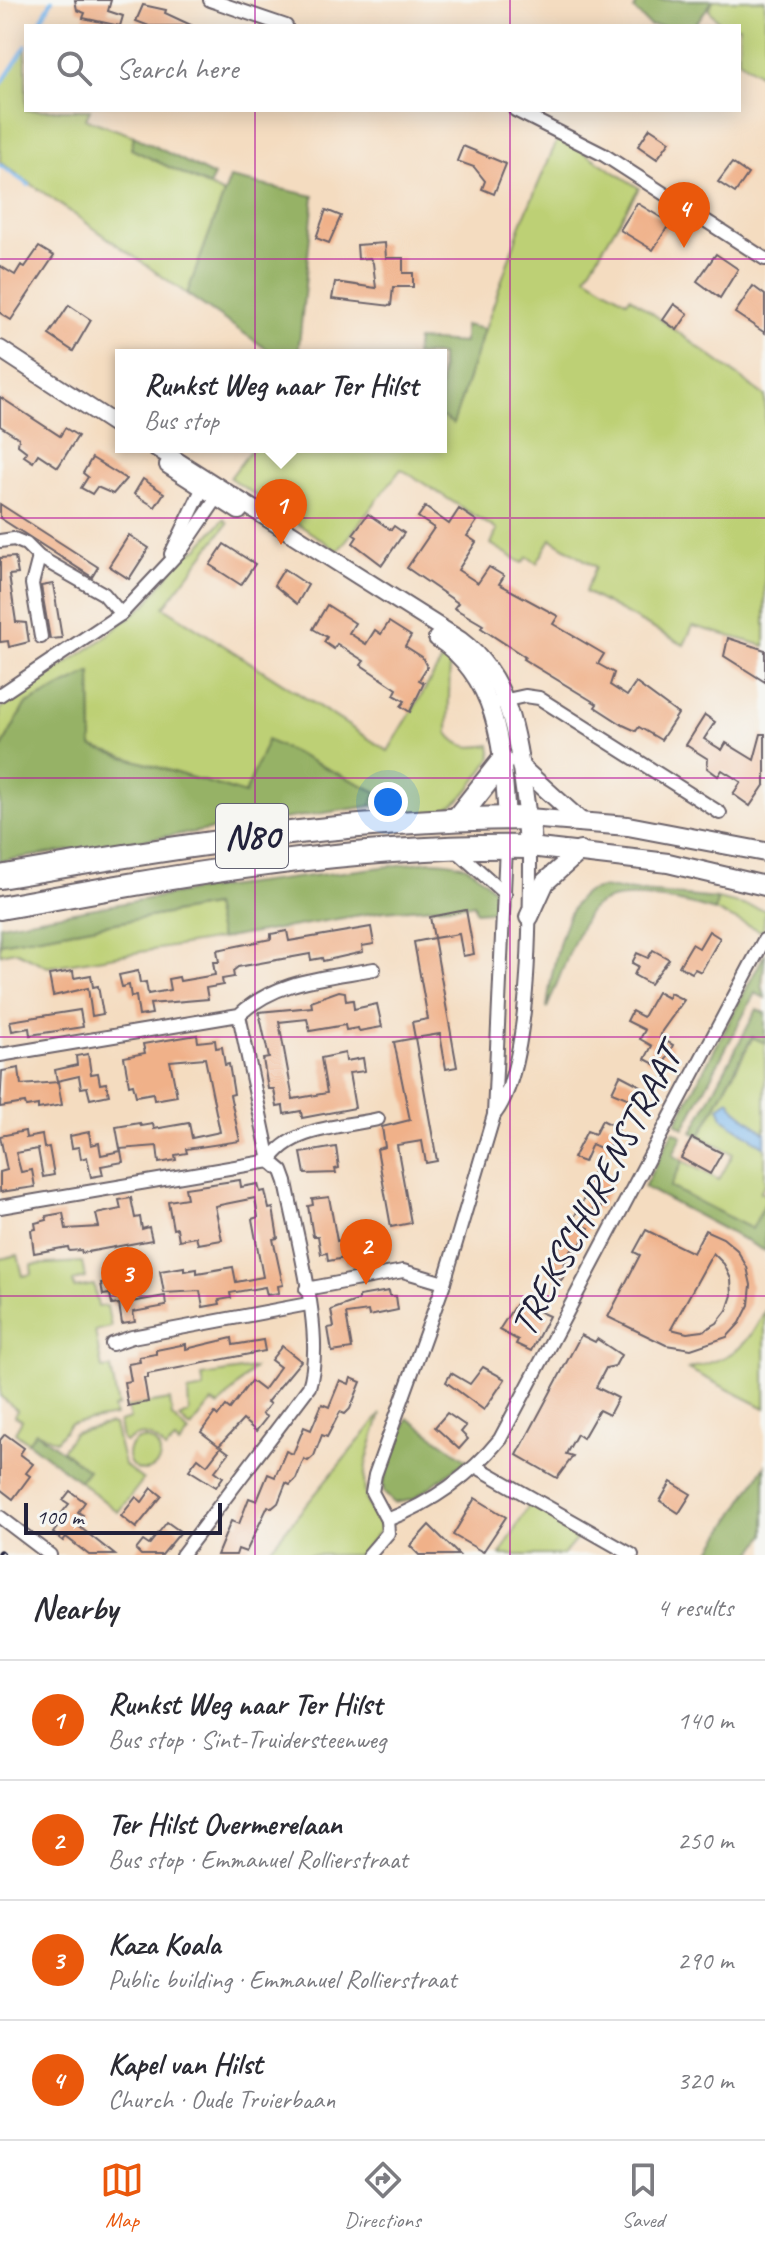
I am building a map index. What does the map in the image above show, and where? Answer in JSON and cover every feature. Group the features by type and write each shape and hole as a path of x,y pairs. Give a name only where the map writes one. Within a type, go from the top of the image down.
{"highway":[{"path":"457,819 511,764"},
{"path":"506,846 518,818"},
{"path":"518,818 530,847"},
{"name":"N80","path":"0,877 312,828 518,818"},
{"name":"N80","path":"0,908 300,857 451,847 530,847"}],"main road":[{"path":"0,349 115,424"},
{"path":"155,453 471,649 495,677 518,818"},
{"path":"163,453 204,483"},
{"path":"511,764 582,822"},
{"name":"N80","path":"518,818 671,832 765,852"},
{"name":"N80","path":"530,847 668,863 765,886"},
{"path":"529,917 545,882 580,851"}],"street":[{"path":"210,0 280,24"},
{"path":"519,112 604,155 765,259"},
{"path":"165,568 204,483"},
{"path":"0,695 121,614 165,568 220,493"},
{"path":"0,541 14,539 26,544 39,557 104,594 121,614"},
{"path":"39,557 32,584 41,637"},
{"path":"498,702 525,696 539,698 720,813"},
{"path":"369,1555 388,1533 387,1520 372,1492 375,1475 444,1283 494,1115 506,846"},
{"path":"451,847 471,860 505,894"},
{"path":"494,1115 506,1098 518,1043 529,917 530,847"},
{"name":"TREKSCHURENSTRAAT","path":"387,1520 411,1511 477,1467 500,1439 764,940"},
{"path":"0,1055 239,1015 257,998 278,987 374,969"},
{"path":"182,1555 309,1387 315,1368 306,1289 286,1182 282,1171 270,1161 239,1015"},
{"path":"0,1207 270,1161 279,1147 296,1137 378,1119"},
{"path":"306,1289 403,1271 444,1283"},
{"path":"112,1344 132,1337 308,1304"},
{"path":"477,1467 632,1555"},
{"path":"0,1517 50,1555"}],"green space":[{"path":"638,0 713,0 695,24 648,24 634,10"},
{"path":"713,0 765,0 765,78 741,61 741,24 721,24 709,10"},
{"path":"24,50 24,112 89,112 86,119 134,136 131,149 224,194 187,294 0,162 0,87"},
{"path":"134,136 214,176 209,186 131,149"},
{"path":"559,136 639,188 586,276 627,301 630,297 765,396 765,646 693,626 684,645 585,592 596,567 551,539 537,563 528,557 522,563 491,544 497,530 401,469 338,551 230,478 249,453 447,453 447,420 453,423 521,224"},
{"path":"230,178 314,196 299,349 267,349 187,294"},
{"path":"464,325 484,329 453,424 447,420 447,349 416,349 417,340 464,343"},
{"path":"224,519 228,523 164,607 388,751 446,654 450,659 448,733 467,746 490,745 492,757 460,800 450,807 425,814 371,806 377,793 245,794 92,747 91,673 25,705 0,751 0,709 100,641 146,604 183,556 198,548"},
{"path":"91,672 92,747 245,794 267,740 377,792 371,806 0,861 0,751 25,705"},
{"path":"430,861 454,863 470,869 501,897 499,910 476,912 474,904 384,911 220,939 213,906 0,943 0,925 192,891"},
{"path":"602,888 717,899 715,911 650,898 615,898 601,903 590,911 579,930 547,1008 558,947 569,915 584,894"},
{"path":"717,899 765,910 763,932 715,911"},
{"path":"213,906 220,939 48,967 15,951 0,954 0,943"},
{"path":"765,953 762,984 765,998 755,993 684,1128 676,1123"},
{"path":"757,1009 765,1013 765,1043 752,1037 700,1136 692,1132"},
{"path":"753,1037 765,1043 765,1133 736,1110 729,1100 724,1119 765,1147 765,1184 760,1192 765,1194 765,1203 753,1230 670,1187 683,1161 719,1180 733,1154 700,1136"},
{"path":"673,1131 682,1136 673,1155 683,1161 670,1187 752,1229 765,1203 765,1251 644,1187"},
{"path":"18,1255 23,1276 32,1274 31,1265 82,1262 85,1278 73,1281 74,1288 94,1285 98,1307 107,1306 111,1327 95,1331 102,1369 111,1368 118,1407 113,1408 115,1416 70,1424 56,1441 36,1432 28,1442 15,1432 22,1420 15,1416 17,1410 0,1396 0,1259"},
{"path":"765,1310 765,1408 688,1369 736,1351 751,1335"},
{"path":"254,1368 219,1406 212,1402 191,1428 179,1418 189,1413 188,1392 204,1389 202,1376"},
{"path":"170,1400 172,1417 189,1433 179,1445 175,1441 165,1450 152,1438 143,1435 126,1442 122,1440 119,1422 130,1419 127,1407"},
{"path":"381,1414 364,1480 367,1502 381,1529 360,1555 265,1555"},
{"path":"408,1418 467,1460 412,1500 394,1503 384,1493 383,1483"},
{"path":"114,1425 124,1465 143,1480 118,1512 79,1481 87,1470 62,1450 74,1433"},
{"path":"36,1432 88,1470 79,1481 28,1442"},
{"path":"144,1439 155,1444 160,1455 155,1466 144,1471 133,1466 128,1455 133,1444"},
{"path":"765,1466 765,1535 751,1555 708,1555"},
{"path":"529,1505 581,1534 563,1555 500,1555"}],"water":[{"path":"729,1100 736,1110 765,1133 765,1147 724,1119 719,1107"}],"building":[{"path":"75,0 111,0 108,11 123,16 121,24 111,24 83,18 85,13 77,10"},
{"path":"143,5 166,10 165,13 189,24 144,24 136,21"},
{"path":"650,128 670,141 657,159 638,146"},
{"path":"463,146 506,164 494,194 482,189 485,181 474,167 457,161"},
{"path":"732,163 748,174 735,193 718,182"},
{"path":"637,203 670,223 653,250 620,230"},
{"path":"326,210 341,216 329,243 316,238"},
{"path":"385,243 386,258 403,258 403,273 413,273 413,287 393,287 391,306 332,299 335,282 376,288 373,263 370,258 358,259 357,245"},
{"path":"39,247 54,256 11,320 0,313 0,266 15,275"},
{"path":"716,254 738,269 720,298 697,281"},
{"path":"753,286 765,295 765,333 735,313"},
{"path":"674,304 688,314 677,330 663,320"},
{"path":"69,305 91,320 73,351 49,335"},
{"path":"0,397 60,436 65,428 78,436 58,467 38,454 33,462 24,456 27,452 18,445 19,438 0,426"},
{"path":"92,458 126,479 113,494 97,487 92,494 81,488 88,477 83,473"},
{"path":"143,479 164,493 155,507 134,494"},
{"path":"0,504 98,567 92,577 0,518"},
{"path":"425,507 449,524 459,509 477,521 467,536 476,542 458,570 478,583 489,567 504,576 499,584 558,616 553,624 604,654 598,664 614,673 610,685 627,696 636,683 678,714 661,740 639,727 636,731 623,725 595,707 597,704 523,659 525,657 481,628 483,625 454,608 458,603 407,568 434,528 418,517"},
{"path":"368,514 391,530 394,526 404,533 382,565 353,543 357,537 353,534"},
{"path":"129,535 149,548 129,579 109,566"},
{"path":"224,544 255,564 241,585 210,565"},
{"path":"15,557 18,574 9,575 16,622 26,623 29,642 9,647 8,641 0,642 0,558"},
{"path":"284,569 308,585 297,604 274,585"},
{"path":"53,584 62,638 50,639 41,586"},
{"path":"327,605 355,623 349,633 366,644 375,630 381,634 389,622 411,636 405,646 422,657 427,667 419,680 424,683 410,712 401,706 405,701 394,695 397,689 361,665 364,661 337,644 334,649 324,642 327,637 313,629"},
{"path":"728,638 765,650 765,682 724,656"},
{"path":"705,715 715,722 704,739 722,750 726,743 754,760 761,734 765,734 765,784 750,806 733,794 741,782 722,770 718,776 707,768 708,759 686,745"},
{"path":"466,910 474,954 463,956 459,934 434,938 430,917"},
{"path":"371,927 374,944 362,946 363,952 323,961 322,958 311,960 310,954 238,967 233,971 234,977 222,979 223,985 206,988 208,999 150,1004 152,1014 139,1016 136,996 131,997 129,985 122,987 119,975 138,971 140,983 146,982 148,994 170,990 168,979 179,977 180,981 215,975 213,962 219,962 217,950 271,939 271,934 287,931 289,941"},
{"path":"709,931 720,938 701,972 695,969 692,973 679,966 692,944 699,948"},
{"path":"434,938 457,1067 446,1069 440,1034 415,1038 412,1022 428,1019 414,942"},
{"path":"653,950 669,959 650,984 634,975 638,966 632,963 637,953 648,958"},
{"path":"73,971 74,978 91,975 93,987 98,986 103,1014 92,1016 88,988 53,996 49,975"},
{"path":"339,991 345,992 346,1001 353,1000 354,1009 377,1004 382,1027 359,1031 358,1028 346,1030 345,1025 310,1031 307,1019 279,1022 293,1099 327,1093 321,1058 345,1053 346,1061 363,1058 365,1071 349,1073 355,1108 302,1118 301,1111 284,1114 283,1106 277,1107 274,1089 268,1089 263,1059 269,1058 259,1012 312,1007 311,1001"},
{"path":"657,992 668,998 670,993 684,1000 662,1031 660,1038 673,1045 662,1068 645,1059 652,1046 640,1039 645,1030 627,1021 632,1011 643,1017"},
{"path":"80,1010 83,1027 30,1035 29,1028 12,1031 10,1021"},
{"path":"197,1035 198,1042 215,1040 216,1048 222,1047 225,1065 229,1064 234,1094 230,1095 240,1141 186,1149 187,1153 175,1155 176,1160 159,1163 157,1146 120,1149 116,1127 140,1123 141,1126 153,1124 154,1129 189,1123 192,1138 220,1132 205,1058 170,1061 177,1096 154,1100 153,1093 136,1096 133,1084 129,1085 124,1057 145,1053 143,1044"},
{"path":"415,1038 437,1161 426,1163 422,1141 397,1145 411,1223 391,1227 377,1149 385,1147 382,1127 410,1120 394,1042"},
{"path":"88,1054 91,1074 98,1073 100,1084 106,1083 109,1095 90,1099 87,1087 81,1088 79,1076 57,1081 55,1070 77,1065 76,1056"},
{"path":"19,1068 21,1085 58,1082 62,1105 38,1109 38,1105 26,1107 25,1103 0,1107 2,1071"},
{"path":"620,1075 641,1086 634,1101 612,1092"},
{"path":"602,1120 618,1128 607,1151 592,1144 584,1162 573,1158 587,1131 595,1134"},
{"path":"25,1131 26,1138 42,1135 44,1148 49,1147 54,1175 43,1177 38,1149 16,1153 21,1172 32,1170 35,1187 0,1192 0,1172 7,1170 0,1136"},
{"path":"89,1132 91,1145 99,1143 101,1155 121,1151 123,1162 101,1166 103,1175 91,1177 87,1157 81,1159 79,1147 72,1148 70,1136"},
{"path":"692,1138 722,1153 710,1174 681,1158"},
{"path":"336,1147 339,1168 335,1169 336,1173 305,1174 301,1153"},
{"path":"593,1172 613,1183 599,1210 594,1207 589,1216 584,1226 589,1228 577,1251 572,1249 567,1258 563,1267 567,1270 561,1281 545,1273 589,1189 585,1187"},
{"path":"240,1180 241,1187 258,1184 260,1192 265,1191 269,1209 273,1208 278,1238 273,1239 283,1285 278,1286 279,1293 267,1295 265,1287 230,1293 231,1298 219,1300 220,1304 203,1307 200,1291 164,1293 160,1271 184,1267 184,1271 197,1269 197,1273 233,1267 236,1282 263,1277 252,1219 258,1217 255,1198 215,1206 222,1240 198,1244 196,1237 179,1240 177,1228 173,1229 168,1201 187,1198 185,1188"},
{"path":"329,1197 337,1241 342,1240 343,1245 367,1241 370,1260 346,1264 345,1258 328,1261 327,1253 321,1254 318,1236 313,1236 308,1206 313,1205 312,1199"},
{"path":"131,1198 135,1218 140,1217 142,1229 149,1227 152,1240 82,1253 81,1250 69,1251 68,1247 34,1253 31,1230 36,1229 35,1223 47,1220 46,1216 63,1213 66,1229 99,1227 96,1214 121,1209 119,1200"},
{"path":"646,1230 693,1253 705,1230 723,1238 737,1250 747,1267 751,1285 749,1305 740,1323 727,1337 691,1349 666,1345 608,1317 640,1255 634,1252","holes":["713,1253 724,1264 731,1279 732,1295 727,1310 717,1323 703,1331 687,1333 671,1329"]},
{"path":"121,1279 123,1292 129,1290 131,1302 165,1296 166,1306 133,1312 135,1322 122,1324 119,1304 112,1305 110,1294 103,1295 101,1283"},
{"path":"389,1291 390,1296 396,1296 398,1310 369,1316 368,1311 346,1314 352,1349 332,1352 328,1328 334,1327 331,1310 359,1300 359,1296"},
{"path":"517,1302 549,1316 531,1351 499,1330"},
{"path":"581,1335 595,1342 597,1339 621,1355 615,1366 606,1368 596,1387 618,1398 609,1415 599,1410 583,1438 577,1434 566,1454 573,1456 557,1478 517,1455"},
{"path":"232,1338 233,1345 263,1340 265,1351 148,1374 148,1378 144,1378 148,1402 128,1406 124,1382 131,1381 128,1364 140,1362 139,1357 156,1354 156,1350 186,1344 186,1349"},
{"path":"282,1346 301,1361 267,1402 270,1404 262,1414 267,1417 256,1431 243,1420 219,1446 201,1432 215,1413 218,1416 226,1406 230,1409 251,1381 263,1390 280,1367 271,1360"},
{"path":"483,1367 505,1379 484,1410 446,1382 451,1373 470,1384"},
{"path":"351,1378 361,1382 350,1409 345,1414 340,1412 327,1437 322,1435 314,1456 308,1461 304,1459 296,1479 290,1485 286,1483 278,1503 272,1508 268,1506 246,1552 238,1549 236,1555 217,1555 231,1521 239,1524 249,1498 257,1501 268,1474 275,1477 286,1451 293,1454 304,1427 311,1430 322,1404 329,1407 340,1380 349,1384"},
{"path":"447,1413 466,1426 461,1432 468,1439 459,1449 435,1427"},
{"path":"5,1434 24,1448 20,1454 33,1464 26,1473 30,1476 13,1499 0,1489 0,1440"},
{"path":"221,1447 229,1453 215,1471 223,1477 216,1487 189,1470 198,1458 207,1465"},
{"path":"671,1482 691,1494 679,1513 660,1501"},
{"path":"152,1488 162,1496 136,1528 121,1516 136,1497 142,1502"},
{"path":"70,1491 85,1502 78,1512 83,1515 76,1524 115,1555 89,1555 66,1537 63,1541 53,1533 65,1517 61,1514 69,1504 63,1500"},
{"path":"475,1498 506,1517 483,1552 453,1535"},
{"path":"167,1522 181,1532 162,1555 141,1555 136,1550 143,1541 149,1545"},
{"path":"429,1525 459,1555 419,1555 410,1546"}],"waterway":[{"path":"39,24 52,0"},
{"path":"0,86 24,49"},
{"path":"0,165 29,185"}],"place":[{"name":"Kapel van Hilst","path":"684,248"},
{"name":"Runkst Weg naar Ter Hilst","path":"281,545"},
{"name":"Ter Hilst Overmerelaan","path":"366,1285"},
{"name":"Kaza Koala","path":"127,1313"}]}
